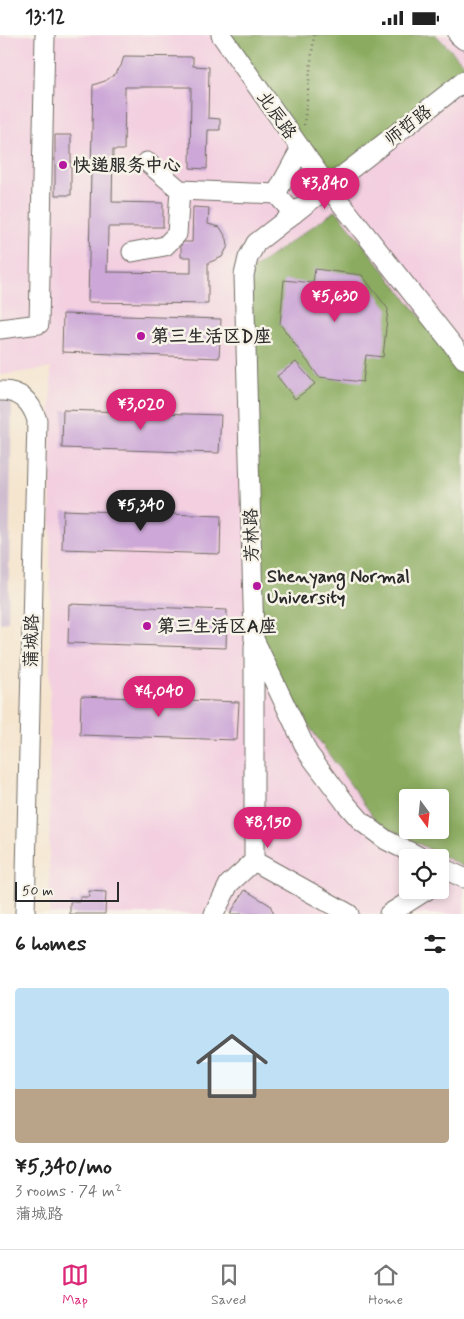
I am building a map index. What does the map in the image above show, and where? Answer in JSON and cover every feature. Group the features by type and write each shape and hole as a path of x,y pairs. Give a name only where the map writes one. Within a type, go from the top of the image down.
{"street":[{"path":"0,329 39,324 45,35"},
{"name":"北辰路","path":"221,35 328,187 464,359"},
{"path":"458,35 464,41"},
{"name":"师哲路","path":"328,187 464,81"},
{"path":"276,194 301,148"},
{"path":"147,162 180,190 276,194 294,214"},
{"name":"芳林路","path":"328,187 256,243 248,258 244,275 254,639 308,753 362,822 386,840 404,849"},
{"path":"132,252 165,246 177,234 180,190"},
{"name":"蒲城路","path":"0,391 15,392 25,399 32,408 37,420 25,914"},
{"path":"214,914 229,884 254,861 254,639"},
{"path":"254,861 349,914"},
{"path":"389,914 413,899"}],"path":[{"path":"301,148 314,35"}],"shaded area":[{"name":"Shenyang Normal University","path":"0,35 464,35 464,914 49,914 51,368 0,375"},
{"path":"12,397 8,622 0,623 0,398"}],"green space":[{"path":"226,35 436,35 464,64 464,70 329,181"},
{"path":"336,210 464,372 464,867 449,859 449,849 429,849 410,839 449,839 449,789 399,789 399,833 377,822 299,712 261,640 251,270"}],"building":[{"path":"124,56 193,57 193,66 209,67 208,118 220,119 220,130 208,130 207,169 190,168 191,87 125,87 124,150 113,150 112,202 163,203 163,227 108,227 107,272 191,273 191,257 181,257 181,242 192,242 193,207 209,208 208,224 220,227 227,239 228,246 222,257 208,263 208,304 88,302 93,85 105,81 114,75 121,66"},
{"name":"快递服务中心","path":"55,135 71,135 71,195 55,195"},
{"path":"315,269 362,275 388,309 383,357 366,355 363,382 319,377 280,324 284,280 313,283"},
{"name":"第三生活区D座","path":"63,314 221,319 219,358 62,352"},
{"path":"296,362 315,384 295,399 277,376"},
{"path":"63,410 221,415 219,453 62,448"},
{"path":"63,510 221,516 220,554 62,549"},
{"name":"第三生活区A座","path":"69,604 227,610 226,648 68,643"},
{"path":"81,696 239,702 237,740 80,735"},
{"path":"245,890 270,905 274,914 230,914"},
{"path":"89,891 106,892 105,914 70,914 70,902 79,902 80,897 89,897"}],"place":[{"name":"快递服务中心","path":"63,165"},
{"name":"第三生活区D座","path":"141,336"},
{"name":"Shenyang Normal University","path":"257,586"},
{"name":"第三生活区A座","path":"147,626"}]}
